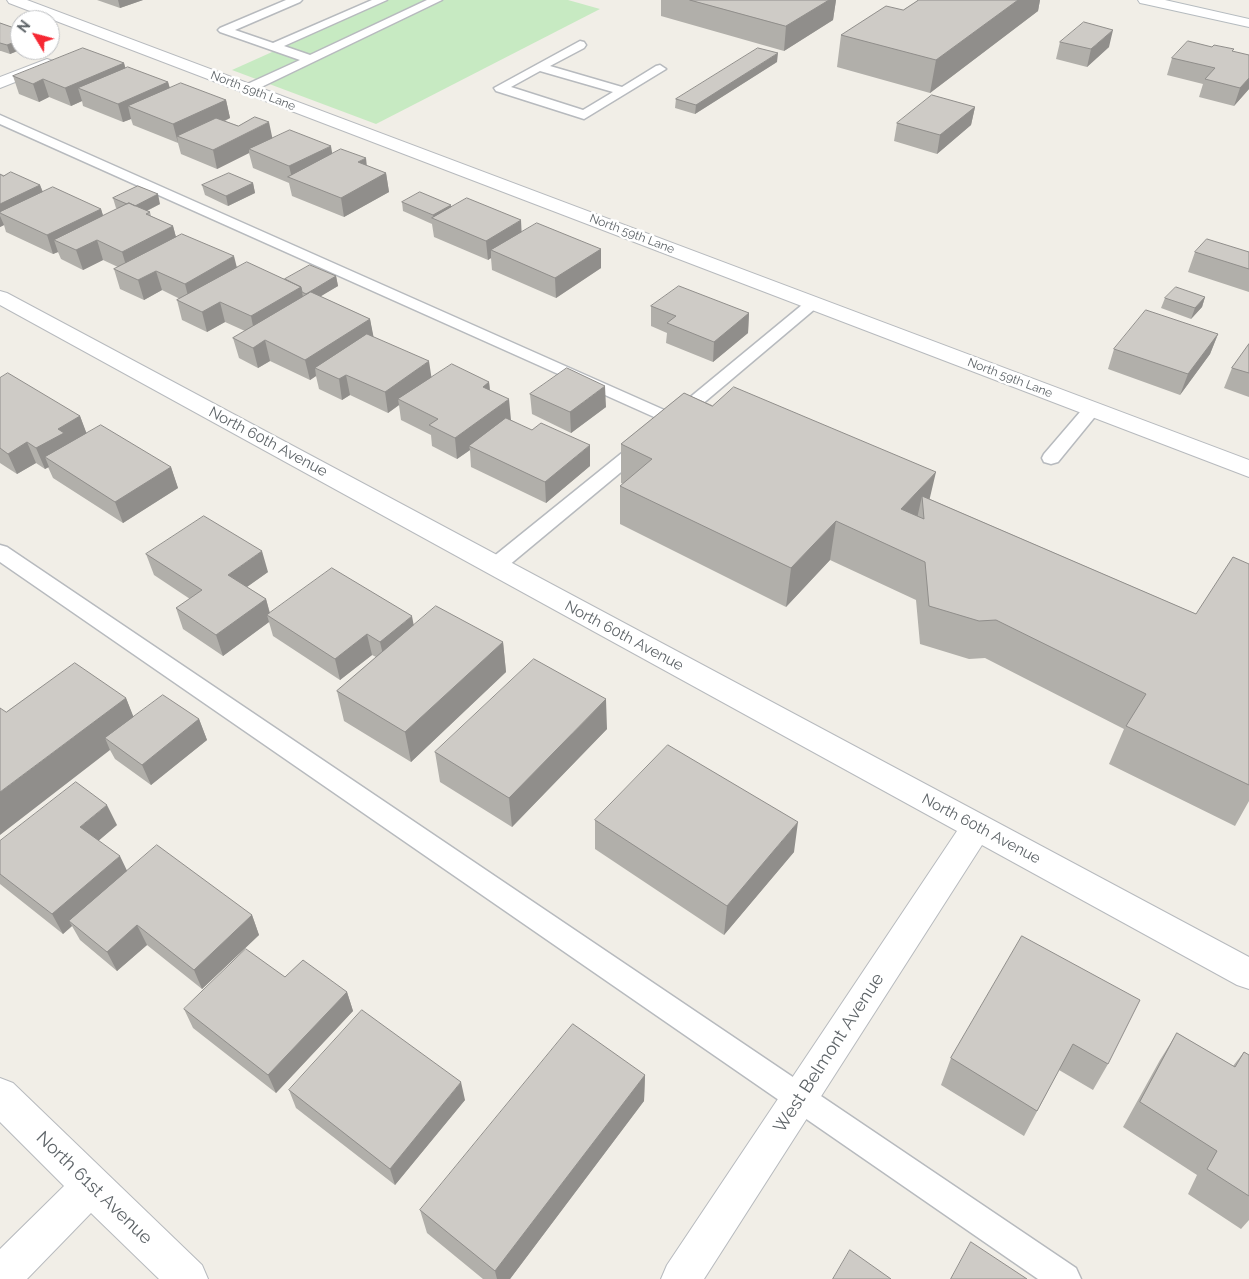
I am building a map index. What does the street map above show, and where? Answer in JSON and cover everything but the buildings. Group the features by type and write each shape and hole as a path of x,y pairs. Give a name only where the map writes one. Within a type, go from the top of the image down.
{"street":[{"name":"North 59th Lane","path":"14,0 105,41 247,89 1249,469"},
{"path":"1145,0 1249,23"},
{"path":"0,83 61,59"},
{"name":"North 60th Avenue","path":"0,297 1249,974"},
{"name":"West Belmont Avenue","path":"681,1279 978,827"},
{"name":"North 61st Avenue","path":"0,1096 188,1279"},
{"path":"0,1278 91,1186"}],"lane":[{"path":"296,0 224,30 310,59"},
{"path":"274,47 381,0"},
{"path":"247,89 436,0"},
{"path":"580,45 500,88 584,115 660,69"},
{"path":"540,67 623,91"},
{"path":"0,119 672,420"},
{"path":"496,566 814,304"},
{"path":"1051,458 1092,409"},
{"path":"0,552 1065,1279"}],"green space":[{"path":"388,0 568,0 600,9 376,124 232,70"}]}
